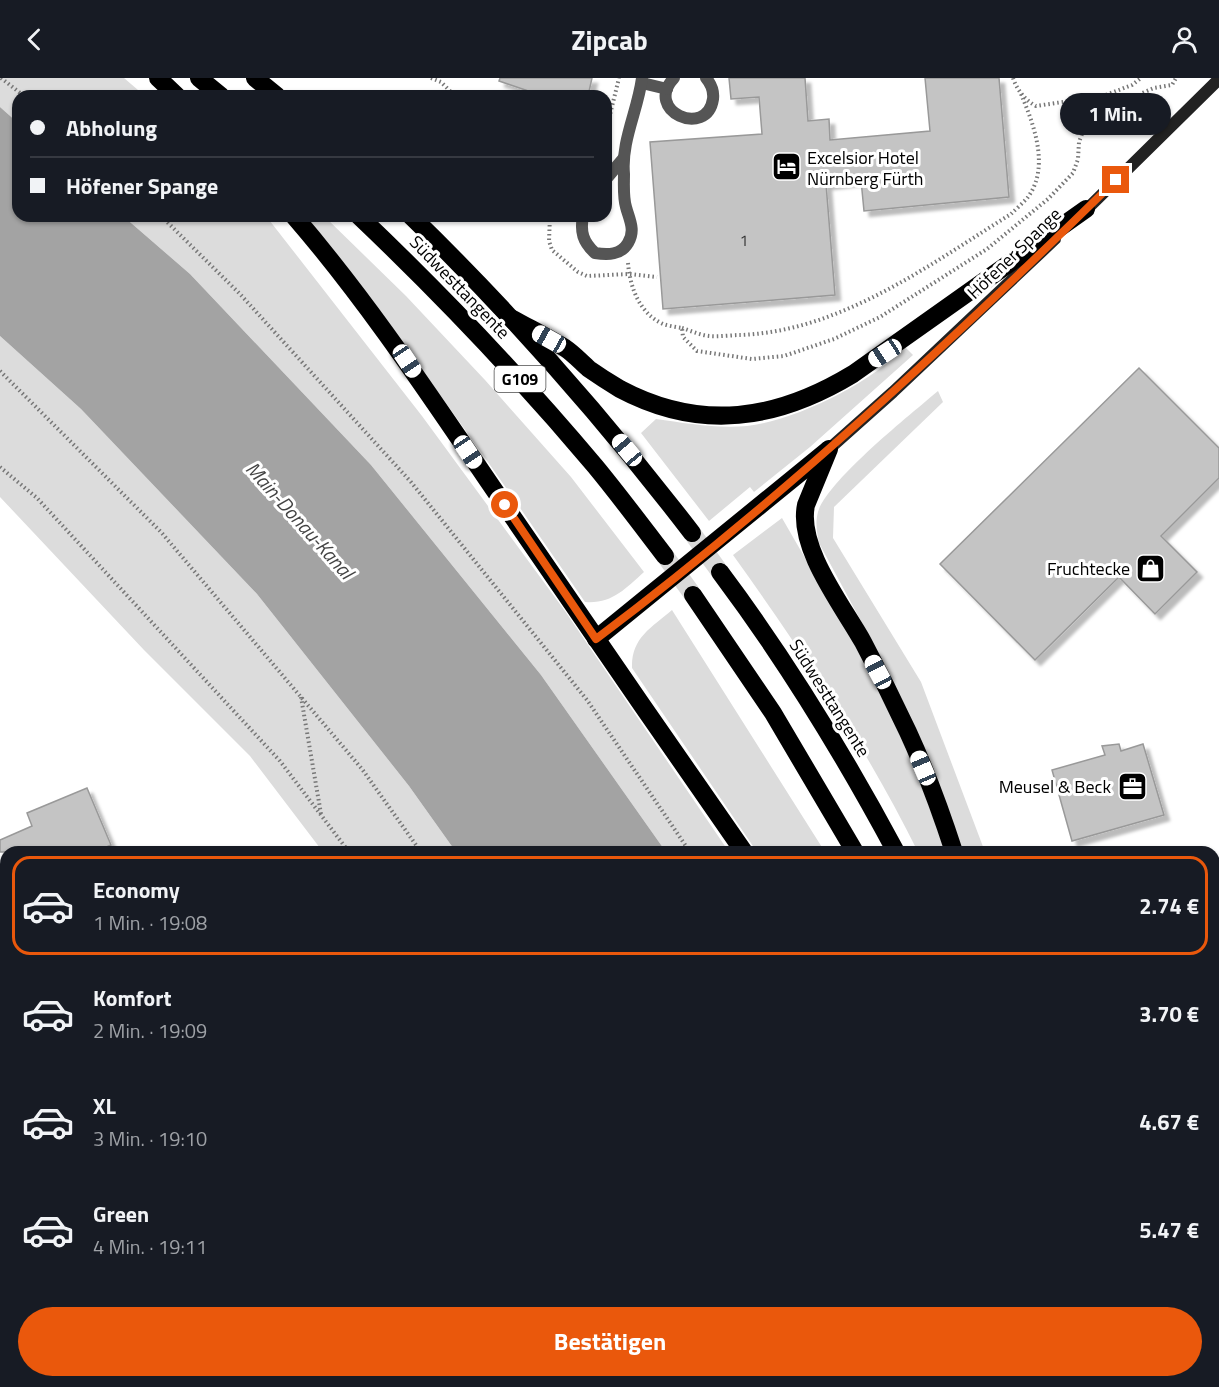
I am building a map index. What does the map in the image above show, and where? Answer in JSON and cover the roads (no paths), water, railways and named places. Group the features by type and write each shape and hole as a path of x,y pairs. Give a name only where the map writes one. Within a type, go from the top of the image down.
{"highway":[{"path":"158,78 171,90"},
{"path":"199,78 214,90"},
{"path":"255,78 270,90"},
{"path":"513,319 567,349 591,370 647,402 697,415 753,414 815,395 853,374 1086,209"},
{"path":"299,222 336,265 381,324 740,846"},
{"name":"Südwesttangente","path":"365,222 512,370 596,468 665,556"},
{"name":"Südwesttangente","path":"417,222 513,319 596,412 692,533"},
{"path":"596,639 759,508 829,448"},
{"path":"829,448 806,505 804,515 807,534 818,562 877,669 908,734 952,846"},
{"name":"Südwesttangente","path":"720,572 810,705 852,773 893,846"},
{"path":"693,595 773,712 851,846"}],"main road":[{"name":"Höfener Spange","path":"829,448 902,384 1219,79"}],"street":[{"path":"582,222 583,238 595,253 607,255 618,253 627,245 632,235 631,221 626,206 623,159 642,80 670,83 667,102 673,112 683,118 696,118 707,112 713,101 712,89 706,78"},
{"path":"612,173 623,159"}],"water":[{"name":"Main-Donau-Kanal","path":"0,107 12,118 12,222 130,222 190,274 371,465 541,675 662,846 452,846 409,786 257,594 81,409 0,336"}],"tunnel":[{"path":"692,533 720,572"},
{"path":"665,556 693,595"}],"place":[{"name":"Excelsior Hotel Nürnberg Fürth","path":"786,167"},
{"name":"Fruchtecke","path":"1151,568"},
{"name":"Meusel & Beck","path":"1132,786"}]}
